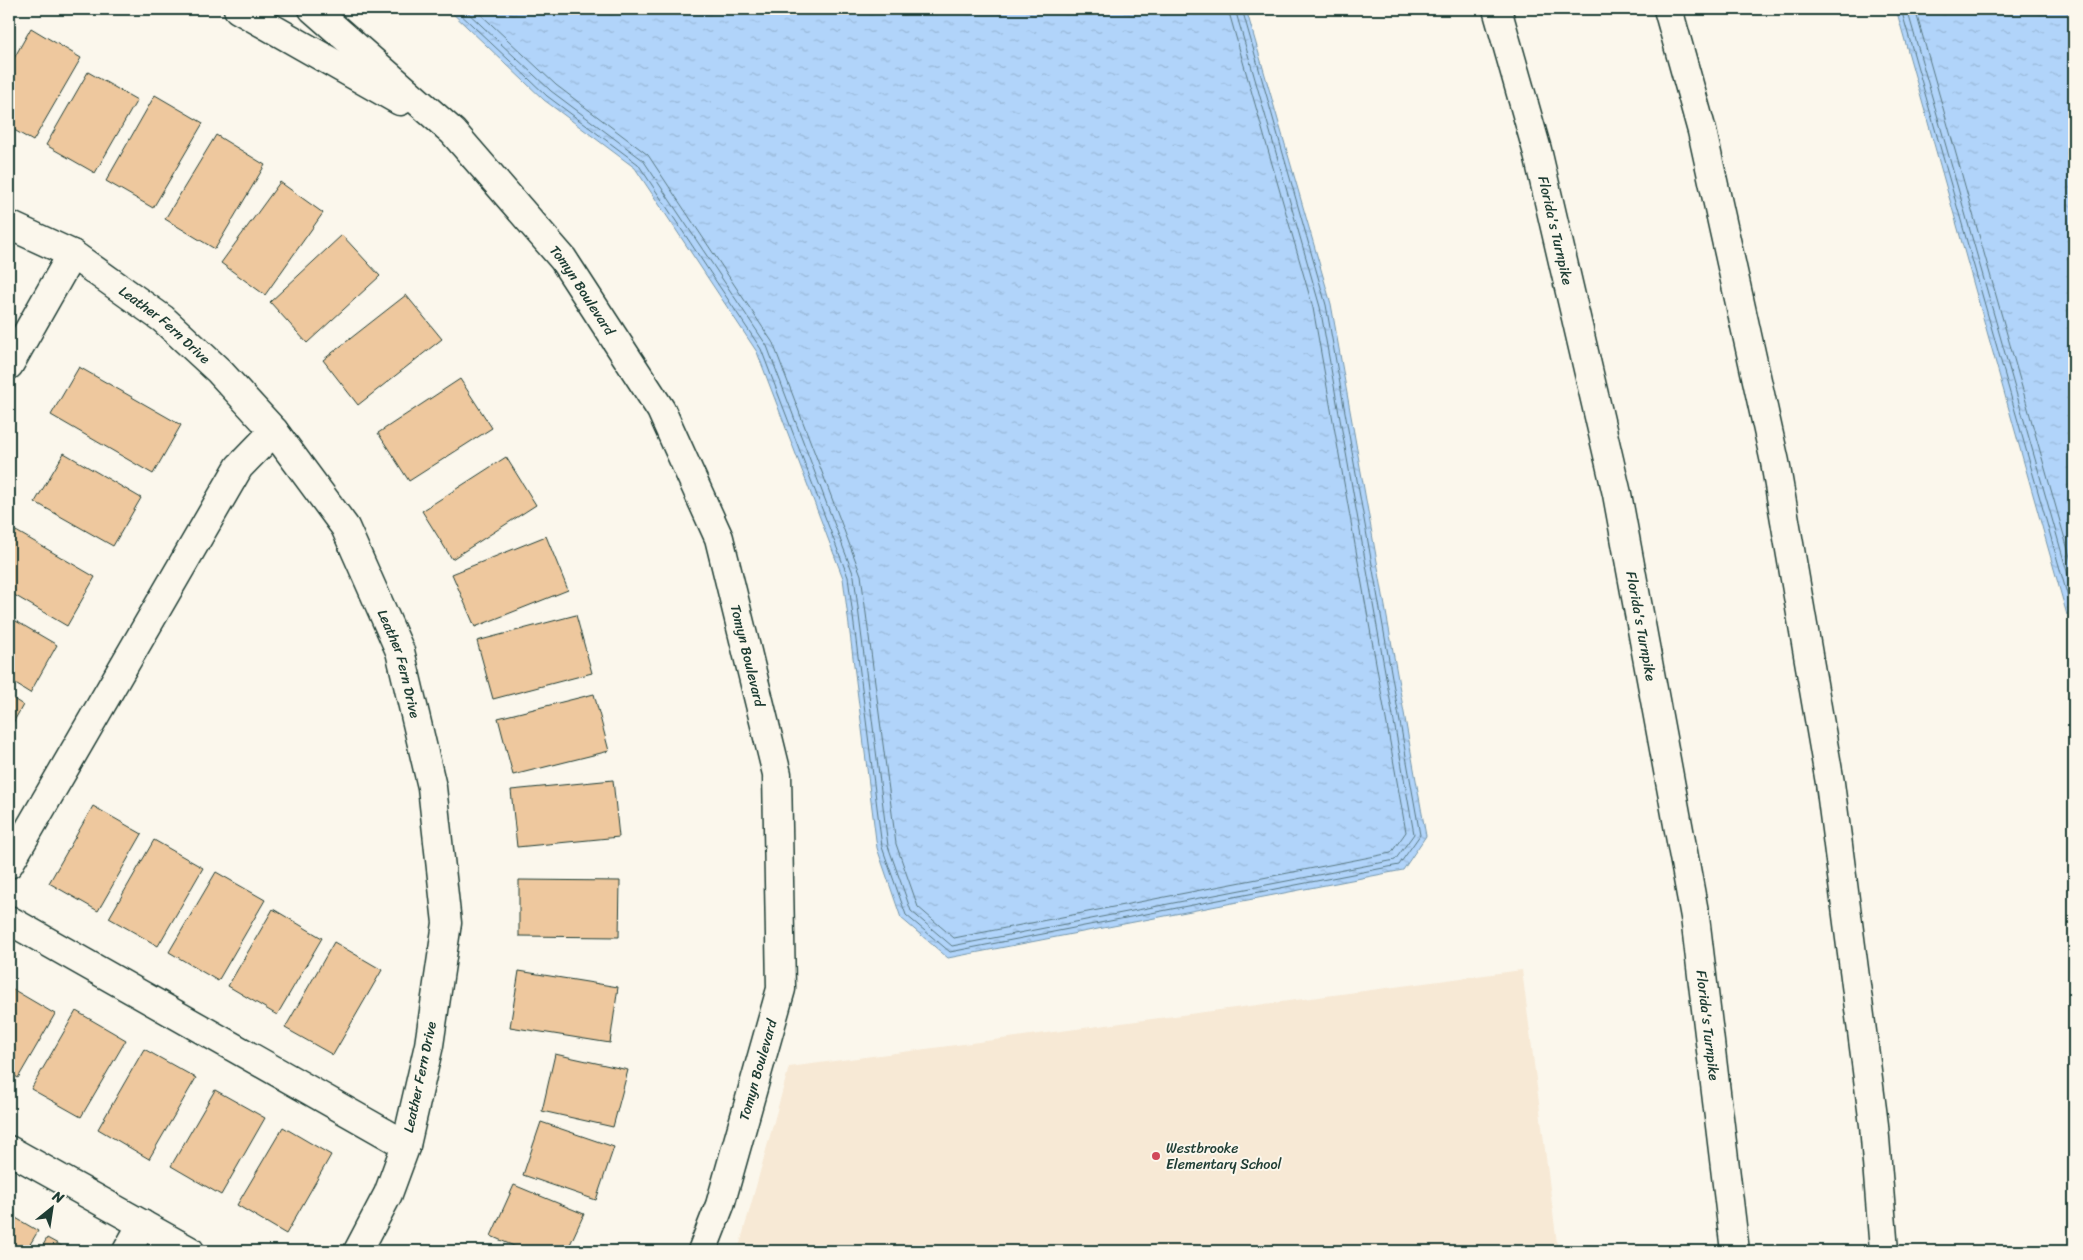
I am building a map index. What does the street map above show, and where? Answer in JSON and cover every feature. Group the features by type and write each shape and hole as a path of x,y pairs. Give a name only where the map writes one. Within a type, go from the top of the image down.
{"main road":[{"name":"Tomyn Boulevard","path":"238,9 453,132"},
{"name":"Tomyn Boulevard","path":"313,9 453,132 563,259 661,410 719,538 777,774 780,989 720,1204 702,1251"},
{"name":"Florida's Turnpike","path":"1497,9 1537,150 1617,494 1695,917 1735,1251"},
{"path":"1668,9 1702,131 1778,481 1830,783 1874,1124 1884,1251"},
{"name":"Leather Fern Drive","path":"9,225 72,254 163,319 219,371 274,431 345,527 400,651 432,787 447,923 429,1045 406,1145 388,1194 358,1251"},
{"path":"9,365 72,254"},
{"path":"9,864 239,467 274,431"},
{"path":"9,920 406,1145"},
{"path":"9,1150 190,1251"},
{"path":"127,1251 142,1224"}],"shaded area":[{"name":"Westbrooke Elementary School","path":"1522,970 1558,1251 705,1251 740,1244 789,1067"}],"water":[{"path":"448,9 1246,9 1331,304 1426,836 1403,870 948,958 901,918 877,848 843,578 757,352 635,168 544,100"},
{"path":"1896,9 2074,9 2074,605 2067,615"}],"building":[{"path":"31,28 81,58 33,141 9,127 9,67"},
{"path":"88,72 137,100 95,173 46,145"},
{"path":"155,95 203,123 153,208 106,181"},
{"path":"216,135 265,165 215,249 165,219"},
{"path":"280,182 323,213 265,295 221,263"},
{"path":"342,235 380,276 307,343 270,302"},
{"path":"406,295 442,339 358,405 323,360"},
{"path":"79,367 181,425 153,474 51,415"},
{"path":"460,379 492,428 409,481 378,433"},
{"path":"64,453 141,498 113,546 35,502"},
{"path":"506,457 536,505 452,559 422,511"},
{"path":"16,531 95,577 67,626 9,592 9,543"},
{"path":"546,536 568,590 475,627 452,574"},
{"path":"576,615 592,673 493,699 477,641"},
{"path":"9,617 57,645 30,693 9,680"},
{"path":"594,694 609,751 513,775 498,718"},
{"path":"9,696 23,705 9,730"},
{"path":"613,780 619,837 517,847 511,790"},
{"path":"93,806 142,834 98,911 49,883"},
{"path":"154,840 203,868 158,946 109,918"},
{"path":"216,872 265,900 218,981 169,952"},
{"path":"519,880 620,881 619,937 519,936"},
{"path":"273,909 322,938 277,1015 228,986"},
{"path":"334,942 382,970 333,1055 285,1028"},
{"path":"519,971 618,987 610,1043 510,1027"},
{"path":"9,987 55,1014 18,1078 9,1072"},
{"path":"76,1011 126,1040 81,1117 31,1089"},
{"path":"144,1049 196,1078 149,1159 98,1129"},
{"path":"555,1054 628,1070 613,1127 542,1111"},
{"path":"215,1090 265,1118 221,1195 171,1166"},
{"path":"541,1122 614,1147 596,1200 523,1175"},
{"path":"283,1127 331,1155 286,1234 237,1205"},
{"path":"514,1185 584,1214 567,1251 525,1251 491,1236"},
{"path":"9,1214 38,1231 26,1251 9,1251"},
{"path":"47,1238 71,1251 40,1251"}],"place":[{"name":"Westbrooke Elementary School","path":"1156,1156"}]}
